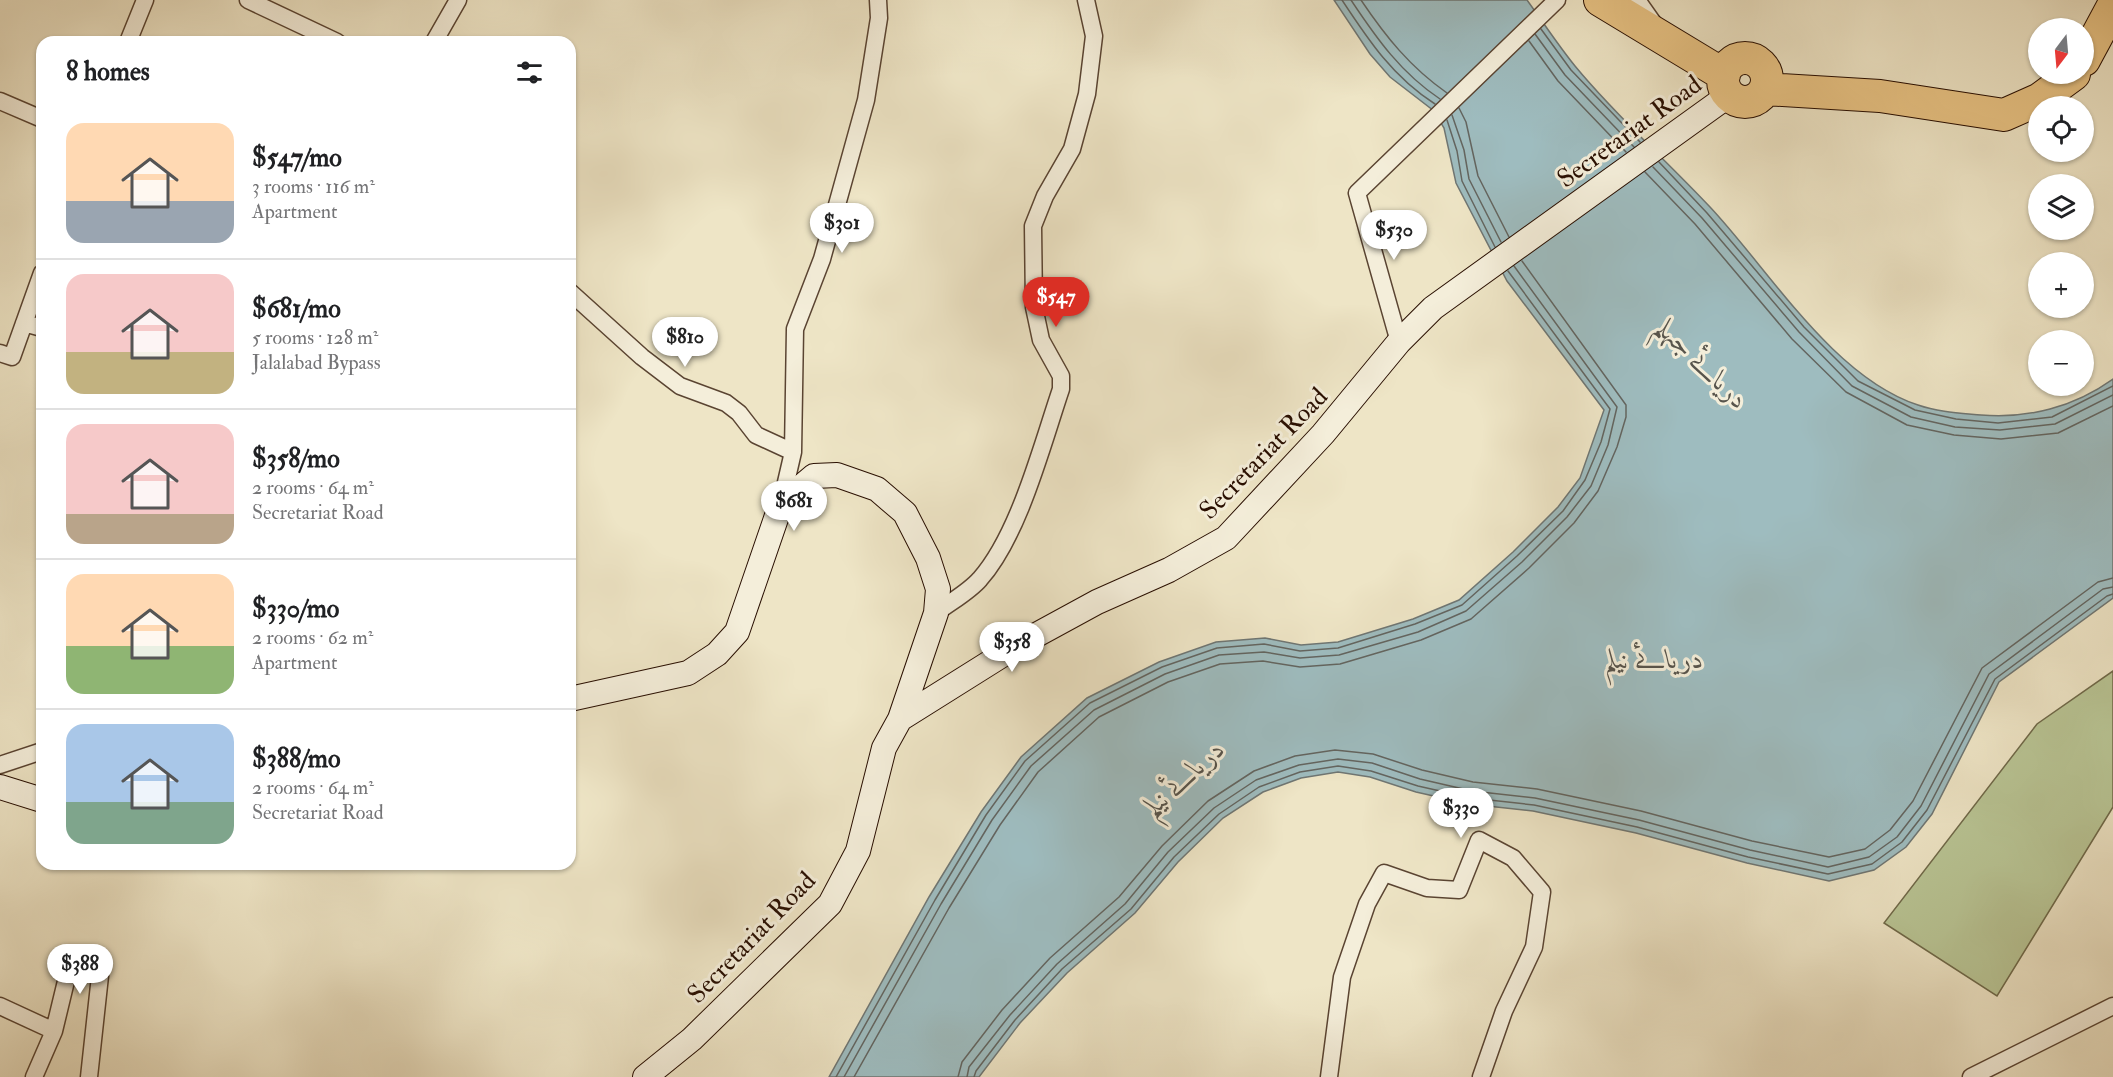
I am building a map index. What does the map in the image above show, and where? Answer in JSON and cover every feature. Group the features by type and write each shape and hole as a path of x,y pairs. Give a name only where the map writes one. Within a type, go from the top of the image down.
{"highway":[{"path":"1600,0 1665,39 1722,91 1731,63 1745,58 1764,69 1767,83 1765,89 1880,96 2004,115 2040,99 2060,84"},
{"path":"2094,41 2113,6"}],"main road":[{"name":"Secretariat Road","path":"645,1077 692,1039 830,904 858,852 884,748 900,719 1018,645 1097,602 1169,570 1226,538 1323,434 1399,342 1433,308 1722,91"},
{"path":"576,698 688,673 717,654 737,632 781,504 814,476 837,474 877,489 905,513 928,558 938,589 936,612 900,719"},
{"path":"0,787 36,799"}],"street":[{"path":"130,36 145,0"},
{"path":"248,0 324,36"},
{"path":"437,36 458,0"},
{"path":"781,504 793,452 795,329 822,260 866,100 879,18 878,0"},
{"path":"936,612 980,580 1002,545 1028,488 1061,389 1062,376 1041,340 1034,307 1033,226 1045,196 1072,149 1087,94 1094,36 1086,0"},
{"path":"1637,0 1665,39"},
{"path":"1399,342 1357,193 1554,4"},
{"path":"0,101 36,116"},
{"path":"0,353 12,357 36,290"},
{"path":"576,297 642,357 680,386 726,403 739,413 756,435 793,452"},
{"path":"24,323 36,326"},
{"path":"0,765 36,753"},
{"path":"1329,1077 1342,977 1367,904 1384,873 1426,888 1459,890 1479,840 1513,858 1542,892 1534,947 1504,1011 1481,1077"},
{"path":"34,1077 54,1031 67,977 72,968 87,965 94,968 100,976 89,1077"},
{"path":"0,1006 54,1031"},
{"path":"1971,1077 2113,1006"}],"green space":[{"path":"2113,671 2113,807 1997,996 1884,923 2037,724"}],"water":[{"name":"دریائے نیلم","path":"1334,0 1527,0 1575,66 1624,120 1710,207 1805,320 1858,371 1887,391 1918,405 1941,411 1999,416 2033,413 2085,396 2094,396 2094,391 2113,379 2113,598 1999,682 1932,814 1906,847 1874,870 1829,881 1747,863 1636,833 1533,811 1469,804 1416,792 1370,777 1338,772 1301,778 1263,792 1223,818 1178,862 1135,913 1067,973 1020,1023 979,1077 829,1077 929,897 981,812 1021,757 1087,698 1159,662 1216,642 1265,638 1301,645 1338,642 1413,619 1459,600 1513,552 1558,507 1580,478 1604,410 1507,281 1456,183 1444,128 1434,111 1390,77 1370,54"}],"water label":[{"name":"دریائے جہلم","path":"1702,363"}]}
